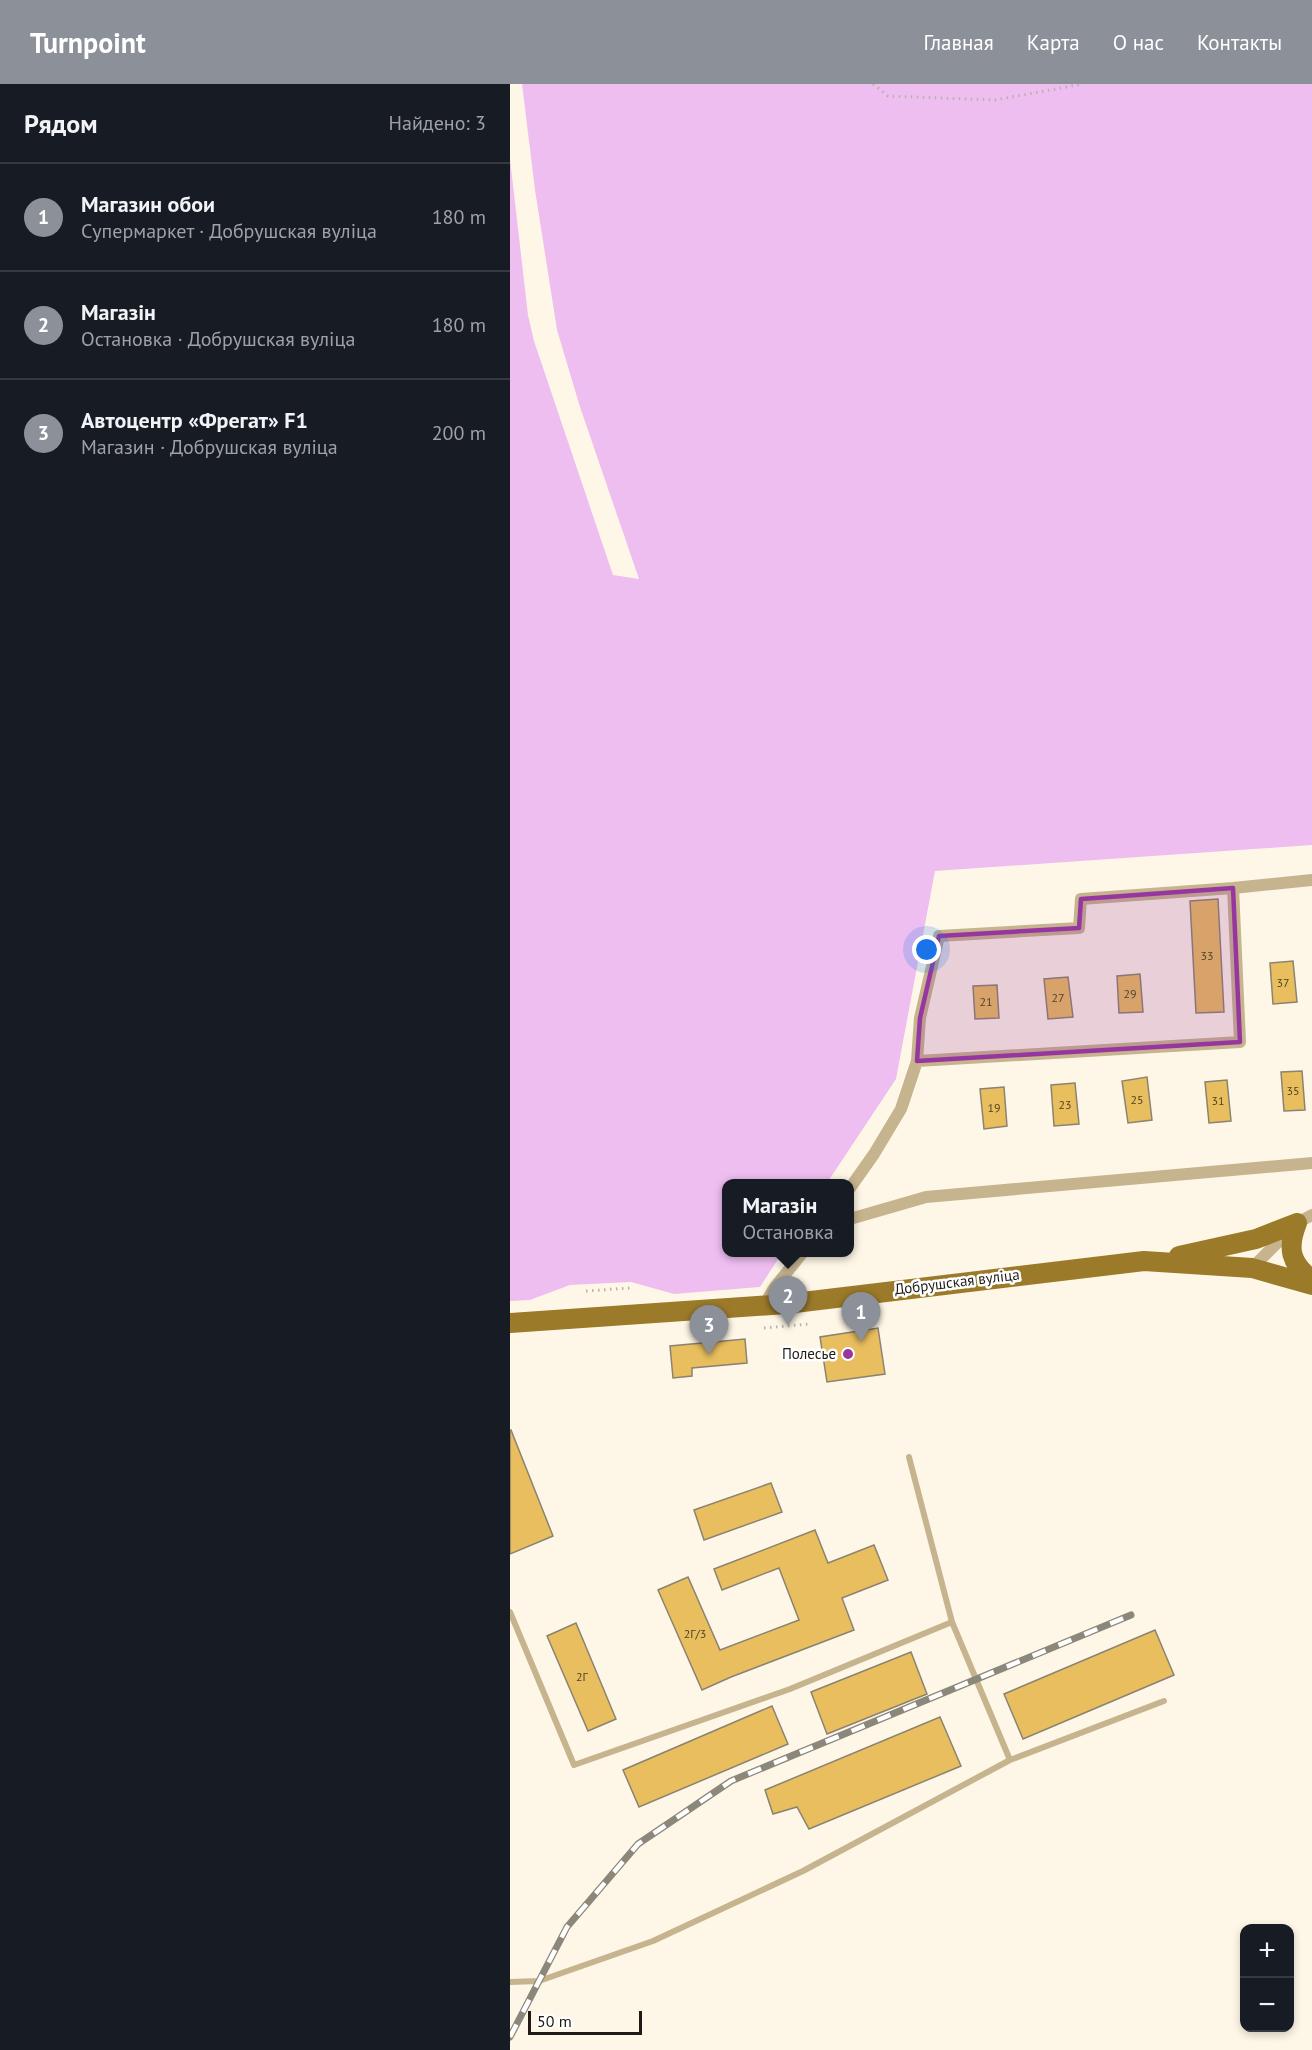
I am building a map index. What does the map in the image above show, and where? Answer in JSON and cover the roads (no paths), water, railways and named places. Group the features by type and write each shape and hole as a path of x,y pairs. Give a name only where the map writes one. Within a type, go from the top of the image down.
{"main road":[{"path":"1144,1261 1197,1254 1256,1239 1305,1219"},
{"path":"1305,1219 1292,1236 1292,1252 1299,1270 1312,1280"},
{"name":"Добрушская вуліца","path":"510,1323 764,1305 1144,1261 1252,1268 1312,1285"}],"street":[{"path":"854,1181 874,1154 901,1109 917,1061 920,1018 939,936 1079,928 1081,898 1233,888 1312,880"},
{"path":"917,1061 1240,1042 1233,888"},
{"path":"854,1218 926,1197 1312,1163"},
{"path":"1252,1268 1305,1219"},
{"path":"764,1305 798,1257"}],"lane":[{"path":"909,1457 952,1622 1010,1760"},
{"path":"510,1612 574,1766 790,1689 952,1622"},
{"path":"510,1982 539,1981 653,1941 803,1871 1010,1760 1164,1701"}],"railway":[{"path":"510,2037 567,1927 638,1844 731,1781 1131,1615"}],"place":[{"name":"Магазін","path":"788,1326"},
{"name":"Магазин обои","path":"861,1342"},
{"name":"Полесье","path":"848,1354"},
{"name":"Автоцентр «Фрегат» F1","path":"709,1355"}]}
